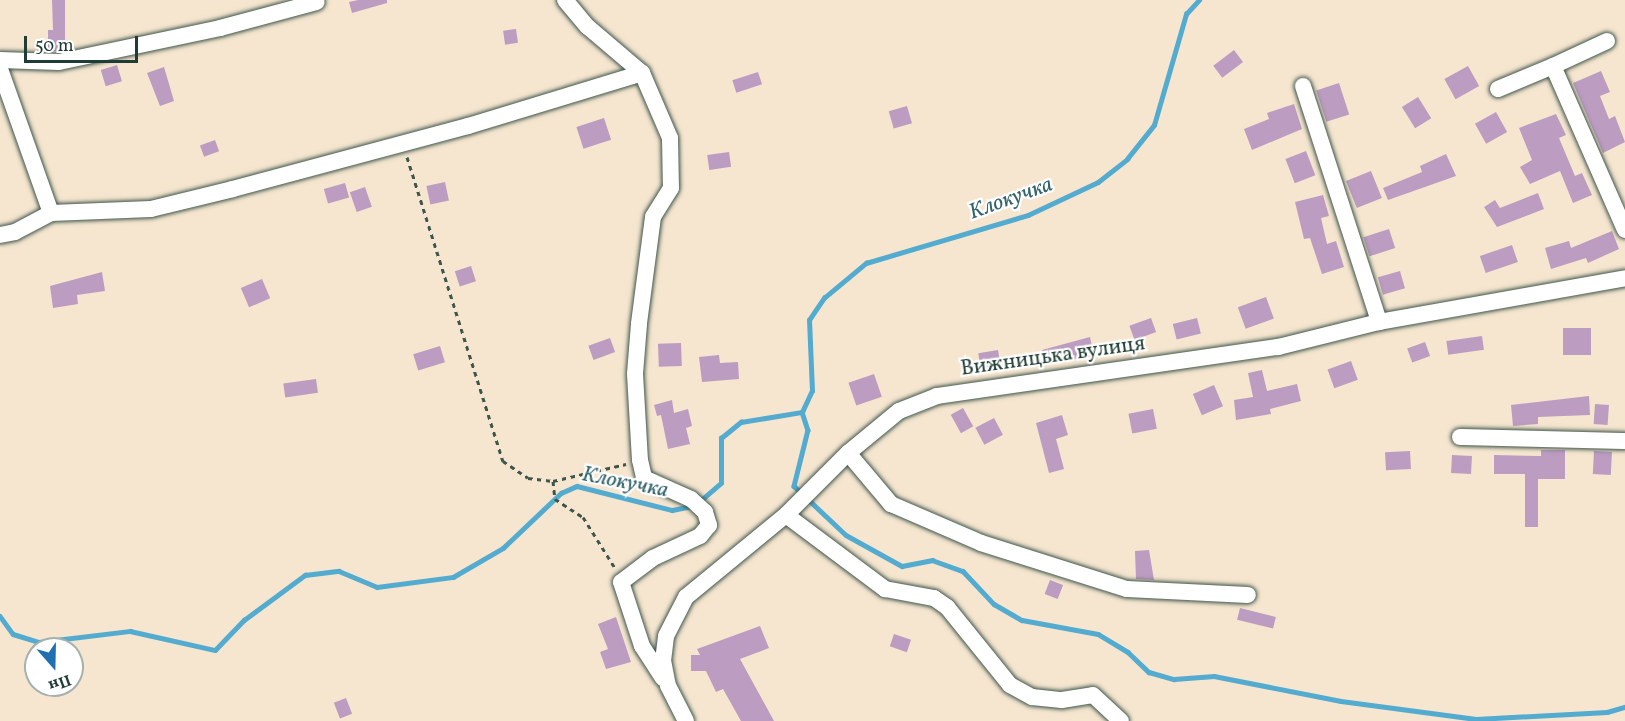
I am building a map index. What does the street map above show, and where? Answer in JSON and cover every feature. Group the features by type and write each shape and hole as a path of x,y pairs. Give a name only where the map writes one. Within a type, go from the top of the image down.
{"street":[{"path":"565,0 588,27 642,73 670,138 671,188 653,217 639,324 635,374 640,460 644,478 691,499 705,512 709,525 700,536 653,558 621,582 642,646 668,686"},
{"path":"0,60 59,62 220,28 317,2"},
{"path":"1498,89 1607,41"},
{"path":"1553,66 1625,230"},
{"path":"0,69 51,213"},
{"path":"0,235 15,232 51,213 151,209 403,144 642,73"},
{"path":"1303,86 1379,322"},
{"name":"Вижницька вулиця","path":"686,721 668,686 663,661 666,636 686,597 791,511 848,453 899,411 937,396 1278,347 1379,322 1625,278"},
{"path":"1460,436 1625,441"},
{"path":"848,453 891,504 981,543 1127,589 1248,595"},
{"path":"791,511 885,589 934,598 947,607 1010,685 1032,697 1062,700 1093,695 1121,721"}],"path":[{"path":"403,144 503,462 528,478 553,482 640,460"},
{"path":"553,482 555,499 584,517 611,556 621,582"}],"building":[{"path":"52,0 65,0 65,50 48,51 48,30 53,30"},
{"path":"387,0 387,3 352,13 349,2"},
{"path":"516,29 518,43 505,45 503,31"},
{"path":"1234,50 1243,62 1222,78 1213,66"},
{"path":"117,65 122,81 106,86 101,70"},
{"path":"1468,66 1479,86 1456,99 1444,79"},
{"path":"164,67 174,101 160,106 147,73"},
{"path":"1601,71 1610,92 1600,96 1609,119 1615,116 1625,142 1603,153 1573,83"},
{"path":"758,72 762,84 736,93 732,80"},
{"path":"1339,83 1349,114 1326,122 1316,90"},
{"path":"1418,97 1431,118 1415,128 1402,107"},
{"path":"1294,104 1302,129 1252,150 1244,129 1269,119 1267,113"},
{"path":"907,106 912,123 894,129 889,111"},
{"path":"1496,112 1507,132 1486,144 1475,124"},
{"path":"1556,114 1566,135 1559,138 1575,176 1582,173 1592,195 1573,203 1560,171 1530,184 1520,167 1532,160 1519,128"},
{"path":"604,118 611,140 584,149 576,127"},
{"path":"215,140 219,151 204,157 200,145"},
{"path":"1306,151 1315,175 1295,183 1285,159"},
{"path":"729,152 731,167 709,170 707,155"},
{"path":"1446,154 1456,176 1388,200 1383,188 1422,172 1420,166"},
{"path":"1371,171 1382,198 1357,208 1346,181"},
{"path":"445,182 449,201 430,205 426,186"},
{"path":"345,183 349,197 328,203 324,189"},
{"path":"365,187 372,207 357,212 350,192"},
{"path":"1538,193 1544,209 1497,227 1484,207 1495,200 1500,208"},
{"path":"1323,195 1329,216 1321,218 1327,244 1336,241 1344,267 1322,274 1310,238 1304,239 1295,202"},
{"path":"1389,229 1395,248 1370,256 1363,237"},
{"path":"1612,231 1619,249 1588,263 1586,258 1551,269 1545,248 1569,241 1571,248"},
{"path":"1512,245 1518,262 1486,273 1480,256"},
{"path":"471,266 476,281 460,286 455,271"},
{"path":"1400,271 1405,288 1383,295 1378,277"},
{"path":"102,272 105,291 77,295 78,304 53,308 50,286"},
{"path":"262,279 270,298 249,307 241,288"},
{"path":"1266,297 1274,319 1246,329 1238,307"},
{"path":"1151,318 1156,332 1135,340 1129,326"},
{"path":"1197,318 1201,334 1177,340 1173,324"},
{"path":"1563,328 1591,328 1591,355 1563,355"},
{"path":"1482,336 1484,350 1448,355 1446,341"},
{"path":"1090,337 1094,356 1044,364 1042,350"},
{"path":"610,338 615,352 594,360 588,346"},
{"path":"1425,342 1430,356 1412,363 1407,348"},
{"path":"681,343 682,366 659,367 658,344"},
{"path":"440,346 445,362 418,370 413,354"},
{"path":"998,350 1001,368 981,371 978,353"},
{"path":"719,355 720,363 738,362 739,379 702,382 699,357"},
{"path":"1351,361 1358,380 1334,388 1328,370"},
{"path":"1262,370 1267,391 1297,384 1301,401 1270,409 1271,414 1236,420 1234,400 1253,397 1248,373"},
{"path":"874,374 882,397 856,405 848,383"},
{"path":"316,379 318,393 285,397 283,384"},
{"path":"1214,385 1223,406 1202,415 1193,394"},
{"path":"1589,396 1590,415 1538,417 1538,424 1513,426 1511,405"},
{"path":"672,400 674,413 688,409 692,426 686,428 690,444 668,449 661,415 657,416 654,405"},
{"path":"1595,404 1609,405 1608,425 1594,424"},
{"path":"963,408 973,426 961,433 951,415"},
{"path":"1153,409 1157,429 1132,433 1128,414"},
{"path":"1062,415 1068,435 1056,439 1064,469 1049,473 1036,423"},
{"path":"994,418 1003,435 984,445 975,428"},
{"path":"1541,450 1565,450 1565,479 1538,479 1538,527 1525,527 1525,474 1494,474 1494,455 1541,456"},
{"path":"1410,451 1411,469 1386,470 1385,452"},
{"path":"1594,451 1612,452 1611,475 1593,474"},
{"path":"1452,455 1472,456 1471,474 1451,473"},
{"path":"1149,550 1154,580 1136,579 1135,551"},
{"path":"1050,580 1063,585 1058,599 1045,594"},
{"path":"1240,608 1276,617 1273,629 1237,620"},
{"path":"616,617 631,662 606,669 600,652 608,649 598,624"},
{"path":"760,626 769,648 740,659 774,721 741,721 723,689 716,692 706,671 691,671 691,655 700,655 697,649"},
{"path":"894,634 911,640 907,652 890,646"},
{"path":"346,698 352,714 340,719 334,703"}],"waterway":[{"name":"Клокучка","path":"699,502 721,483 721,438 741,422 802,412 812,391 809,320 824,298 866,263 1028,215 1098,182 1127,159 1154,125 1186,14 1199,0"},
{"path":"802,412 808,430 794,486 846,535 902,566 932,560 963,571 994,604 1022,620 1098,634 1128,652 1149,672 1174,679 1214,676 1341,701 1476,719 1607,712 1625,707"},
{"name":"Клокучка","path":"0,616 13,634 39,642 130,631 215,650 244,620 305,575 339,571 377,587 453,577 503,548 561,493 577,486 672,510 692,506"}]}
